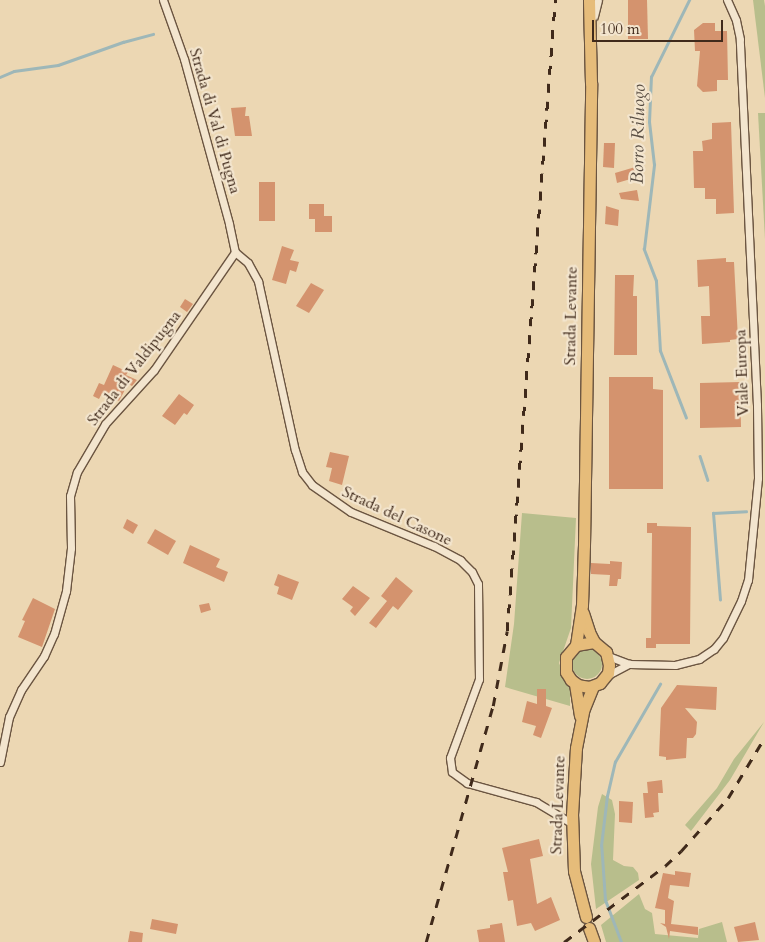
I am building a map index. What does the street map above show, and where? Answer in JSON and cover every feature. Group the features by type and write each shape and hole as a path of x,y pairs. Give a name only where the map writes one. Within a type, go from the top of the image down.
{"main road":[{"name":"Strada Levante","path":"589,0 592,21"},
{"name":"Strada Levante","path":"581,723 575,684 568,677 564,662 568,652 576,644 582,605 592,21 594,0"},
{"name":"Strada Levante","path":"582,605 585,622 594,642 608,656"},
{"path":"576,644 594,642"},
{"path":"575,684 592,686 606,677 610,665 608,656"},
{"name":"Strada Levante","path":"592,686 581,723 575,759 571,823 574,872 587,923 594,942"}],"street":[{"name":"Strada di Val di Pugna","path":"163,0 184,60 229,224 234,252"},
{"path":"592,21 598,0"},
{"name":"Viale Europa","path":"606,677 611,671 629,664 688,663 704,656 719,644 733,619 746,588 758,489 757,396 740,39 736,20 727,0"},
{"name":"Strada di Valdipugna","path":"0,762 9,717 21,690 44,656 66,591 71,548 70,496 77,472 105,424 154,370 234,252"},
{"name":"Strada del Casone","path":"234,252 248,263 258,281 295,450 302,472 312,485 351,512 434,546 460,560 472,572 478,584 479,680 450,758 452,772 467,783 536,802 571,823"},
{"name":"Viale Europa","path":"608,656 629,664"}],"green space":[{"path":"753,0 764,0 765,6 765,98"},
{"path":"758,113 765,113 765,239"},
{"path":"522,513 576,518 571,628 559,663 570,688 570,706 505,687 514,624"},
{"path":"587,649 598,653 602,664 598,675 587,679 576,675 572,664 576,653"},
{"path":"764,722 730,780 691,831 685,825 717,788 734,759"},
{"path":"602,794 612,800 615,814 613,860 624,866 633,867 638,873 639,880 596,909 591,864 598,807"},
{"path":"639,894 645,909 652,913 655,934 698,938 699,929 722,922 727,942 606,942 601,925"}],"building":[{"path":"628,0 647,0 648,39 628,39"},
{"path":"703,23 715,23 715,31 727,31 728,80 717,80 717,91 703,92 697,86 700,51 695,51 694,30"},
{"path":"246,107 245,116 249,116 252,136 235,136 231,108"},
{"path":"731,122 734,213 716,214 716,199 705,199 705,188 694,188 693,151 703,151 702,141 712,139 712,123"},
{"path":"604,143 615,143 614,168 603,167"},
{"path":"642,165 644,175 617,183 615,173"},
{"path":"259,182 275,182 275,221 259,221"},
{"path":"637,190 639,201 621,199 619,193"},
{"path":"309,204 324,204 324,216 332,216 332,232 315,232 315,219 309,219"},
{"path":"606,206 619,210 618,226 605,224"},
{"path":"282,246 294,250 290,260 299,262 296,272 290,270 286,284 272,280"},
{"path":"726,258 726,262 734,262 738,339 730,340 730,342 702,344 701,316 710,316 709,286 698,287 697,260"},
{"path":"615,275 634,275 633,296 637,296 637,355 614,355"},
{"path":"311,283 324,290 309,313 296,306"},
{"path":"185,299 193,304 187,312 180,307"},
{"path":"113,365 128,372 126,375 137,380 132,386 128,384 119,401 102,393 99,399 93,396 99,383 104,385"},
{"path":"609,377 653,377 653,389 663,390 663,489 609,489"},
{"path":"740,382 741,427 700,428 700,383"},
{"path":"179,394 194,405 187,415 184,413 175,425 162,416"},
{"path":"330,452 349,456 342,485 329,481 332,468 326,467"},
{"path":"127,519 138,525 133,534 123,528"},
{"path":"647,523 657,523 657,526 691,527 690,644 656,644 656,648 646,648 646,638 651,638 652,533 647,533"},
{"path":"155,529 176,541 168,555 147,543"},
{"path":"190,545 220,559 216,567 228,572 224,582 183,563"},
{"path":"610,561 622,562 621,579 618,579 617,586 609,586 610,575 591,574 591,563 610,564"},
{"path":"278,574 299,582 292,600 277,594 279,587 274,585"},
{"path":"396,577 413,591 398,610 393,606 376,628 369,623 387,601 381,596"},
{"path":"353,586 370,598 355,616 350,611 353,607 342,599"},
{"path":"33,598 55,609 42,647 18,637 25,621 22,620"},
{"path":"209,603 211,610 201,613 199,605"},
{"path":"677,685 717,687 716,710 685,708 697,722 696,734 693,738 687,738 686,758 666,760 666,757 659,756 661,708"},
{"path":"537,689 546,689 546,706 552,708 541,738 533,735 536,726 522,722 527,701 537,704"},
{"path":"662,780 663,793 658,793 659,812 653,813 654,817 645,818 643,793 648,793 647,782"},
{"path":"619,801 633,802 632,823 619,822"},
{"path":"539,839 543,856 530,859 537,904 551,897 560,920 535,931 531,923 517,926 513,900 508,901 503,872 508,872 502,848"},
{"path":"675,871 691,873 689,887 670,885 668,898 674,901 671,924 698,927 698,935 670,931 669,939 666,927 660,923 665,924 665,910 655,908 663,873 675,875"},
{"path":"152,919 178,924 176,934 150,929"},
{"path":"755,922 759,940 738,942 734,927"},
{"path":"502,923 505,942 479,942 477,930 490,928 490,925"},
{"path":"130,931 143,933 142,942 128,942"}],"waterway":[{"name":"Borro Riluogo","path":"686,418 660,351 656,281 644,249 654,165 649,122 651,77 689,0"},
{"path":"0,77 14,71 58,65 123,42 153,34"},
{"name":"Borro Riluogo","path":"700,456 708,480"},
{"name":"Borro Riluogo","path":"720,600 713,513 746,511"},
{"name":"Borro Riluogo","path":"621,942 605,900 601,846 607,796 615,762 660,684"}],"railway":[{"path":"426,942 493,706 507,631 555,0"},
{"path":"564,942 665,866 681,851 728,798 765,737"}]}
